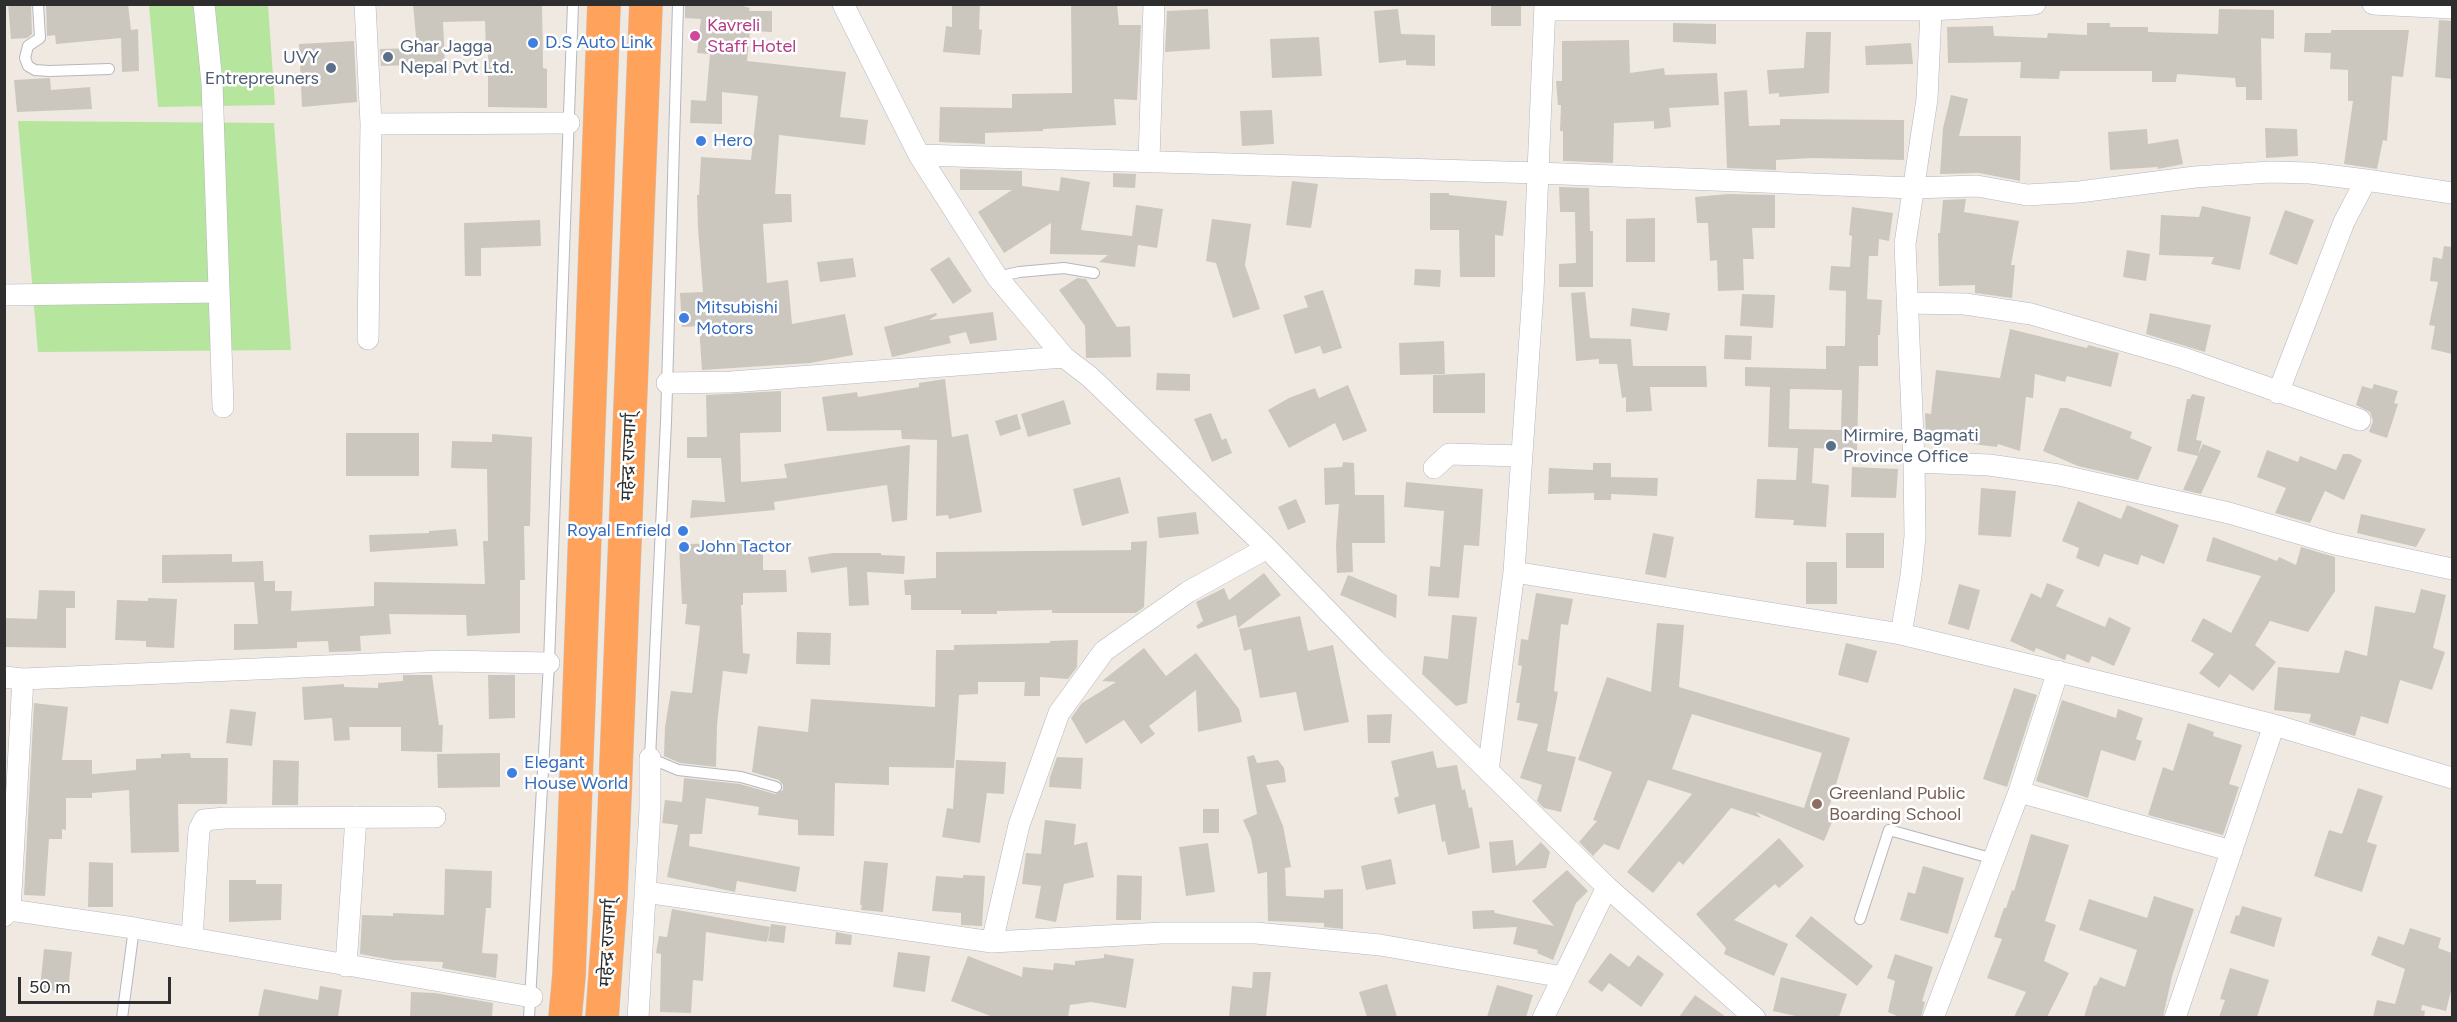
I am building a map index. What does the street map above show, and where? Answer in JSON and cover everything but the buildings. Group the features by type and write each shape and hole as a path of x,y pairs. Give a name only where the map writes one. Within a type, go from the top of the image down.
{"highway":[{"name":"महेन्द्र राज्मार्ग्","path":"565,1017 569,975 604,4"},
{"name":"महेन्द्र राज्मार्ग्","path":"602,1017 611,894 646,4"}],"street":[{"path":"204,4 212,83 224,406"},
{"path":"365,4 370,124 369,339"},
{"path":"843,4 919,155 997,277 1064,357 1090,377 1267,548 1488,771 1607,887 1746,1015"},
{"path":"1149,160 1154,4"},
{"path":"1488,771 1514,572 1539,173 1545,7 1869,7 1931,10 2035,4"},
{"path":"2373,4 2452,8"},
{"path":"1901,634 1914,546 1914,462 1905,244 1927,99 1931,10"},
{"path":"370,124 569,123"},
{"path":"919,155 1149,160 1912,188 1977,186 2027,195 2079,192 2195,177 2270,172 2366,180 2452,193"},
{"path":"2278,393 2344,222 2366,180"},
{"path":"4,295 219,292"},
{"path":"1907,303 1965,304 2031,314 2183,358 2360,420"},
{"path":"667,383 731,382 1064,357"},
{"path":"1434,468 1449,454 1522,456"},
{"path":"1914,462 1989,465 2059,475 2229,513 2335,544 2452,569"},
{"path":"992,942 1019,825 1059,712 1104,651 1188,592 1267,548"},
{"path":"1514,572 1901,634 2058,670 2274,725 2452,778"},
{"path":"531,1007 346,966 192,938 134,928 7,913 14,678 443,661 549,663"},
{"path":"1933,1017 2019,792 2058,670"},
{"path":"2175,1017 2274,725"},
{"path":"638,1017 650,758"},
{"path":"2019,792 2232,851"},
{"path":"346,966 356,817"},
{"path":"192,938 199,830 204,820 435,817"},
{"path":"1543,1017 1607,887"},
{"path":"645,892 992,942 1162,933 1256,933 1380,945 1563,977"}],"lane":[{"path":"38,4 40,38 28,46 25,58 28,66 35,70 109,69"},
{"path":"531,1007 549,663 573,4"},
{"path":"678,4 667,383 650,758 678,770 741,777 776,787"},
{"path":"997,277 1019,272 1064,268 1094,273"},
{"path":"1860,919 1889,830 1994,859"},
{"path":"122,1017 134,928"}],"green space":[{"path":"149,5 268,5 275,105 158,107"},
{"path":"18,121 274,123 291,350 38,352"}],"place":[{"name":"Kavreli Staff Hotel","path":"695,36"},
{"name":"D.S Auto Link","path":"533,43"},
{"name":"Ghar Jagga Nepal Pvt Ltd.","path":"388,57"},
{"name":"UVY Entrepreuners","path":"331,68"},
{"name":"Hero","path":"701,141"},
{"name":"Mitsubishi Motors","path":"684,318"},
{"name":"Mirmire, Bagmati Province Office","path":"1831,446"},
{"name":"Royal Enfield","path":"683,531"},
{"name":"John Tactor","path":"684,547"},
{"name":"Elegant House World","path":"512,773"},
{"name":"Greenland Public Boarding School","path":"1817,804"}]}
